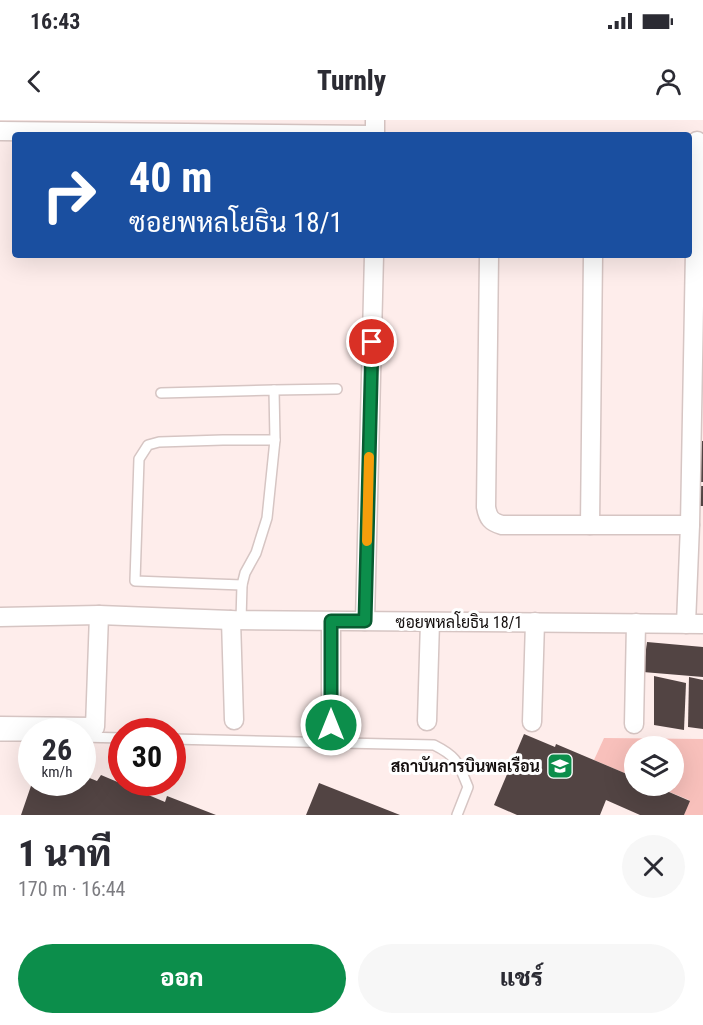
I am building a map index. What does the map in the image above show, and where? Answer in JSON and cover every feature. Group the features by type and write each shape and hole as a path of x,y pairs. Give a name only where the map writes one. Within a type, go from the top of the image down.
{"street":[{"path":"0,131 92,132"},
{"path":"692,221 696,141"},
{"path":"365,621 374,258"},
{"path":"489,258 486,507 488,517 502,525 690,525"},
{"path":"590,525 593,258"},
{"path":"691,258 690,525 695,624"},
{"path":"0,726 95,727 99,615"},
{"name":"ซอยพหลโยธิน 18/1","path":"0,617 99,615 236,620 695,624"},
{"path":"234,720 236,620"},
{"path":"331,621 331,725"},
{"path":"427,721 430,622"},
{"path":"532,722 535,622"},
{"path":"634,724 636,623"}],"lane":[{"path":"160,393 337,389"},
{"path":"236,620 242,585 256,553 267,518 275,440 274,390"},
{"path":"242,585 135,581 139,459 148,446 159,442 275,440"},
{"path":"0,736 18,736"},
{"path":"186,739 434,745 450,753 459,764 468,787 457,815"}],"shaded area":[{"path":"604,738 624,738 624,773 594,760"},
{"path":"684,739 703,739 703,815 684,815 689,800 679,796 684,796"}],"building":[{"path":"697,441 703,441 703,482 697,482"},
{"path":"699,486 703,486 703,506 699,506"},
{"path":"647,642 703,647 703,677 643,672"},
{"path":"654,676 686,683 684,730 654,725"},
{"path":"689,677 703,680 703,729 688,727"},
{"path":"524,734 555,747 556,744 624,773 624,796 678,796 690,801 684,815 640,815 606,800 600,815 517,815 494,805"},
{"path":"101,775 108,778 108,796 151,796 165,802 167,796 216,815 21,815 28,796 96,796 96,781"},
{"path":"319,783 400,815 306,815"}],"slow traffic":[{"path":"367,541 369,457"}],"place":[{"name":"สถาบันการบินพลเรือน","path":"560,766"}],"route":[{"path":"331,725 331,621 365,621 372,342"}]}
